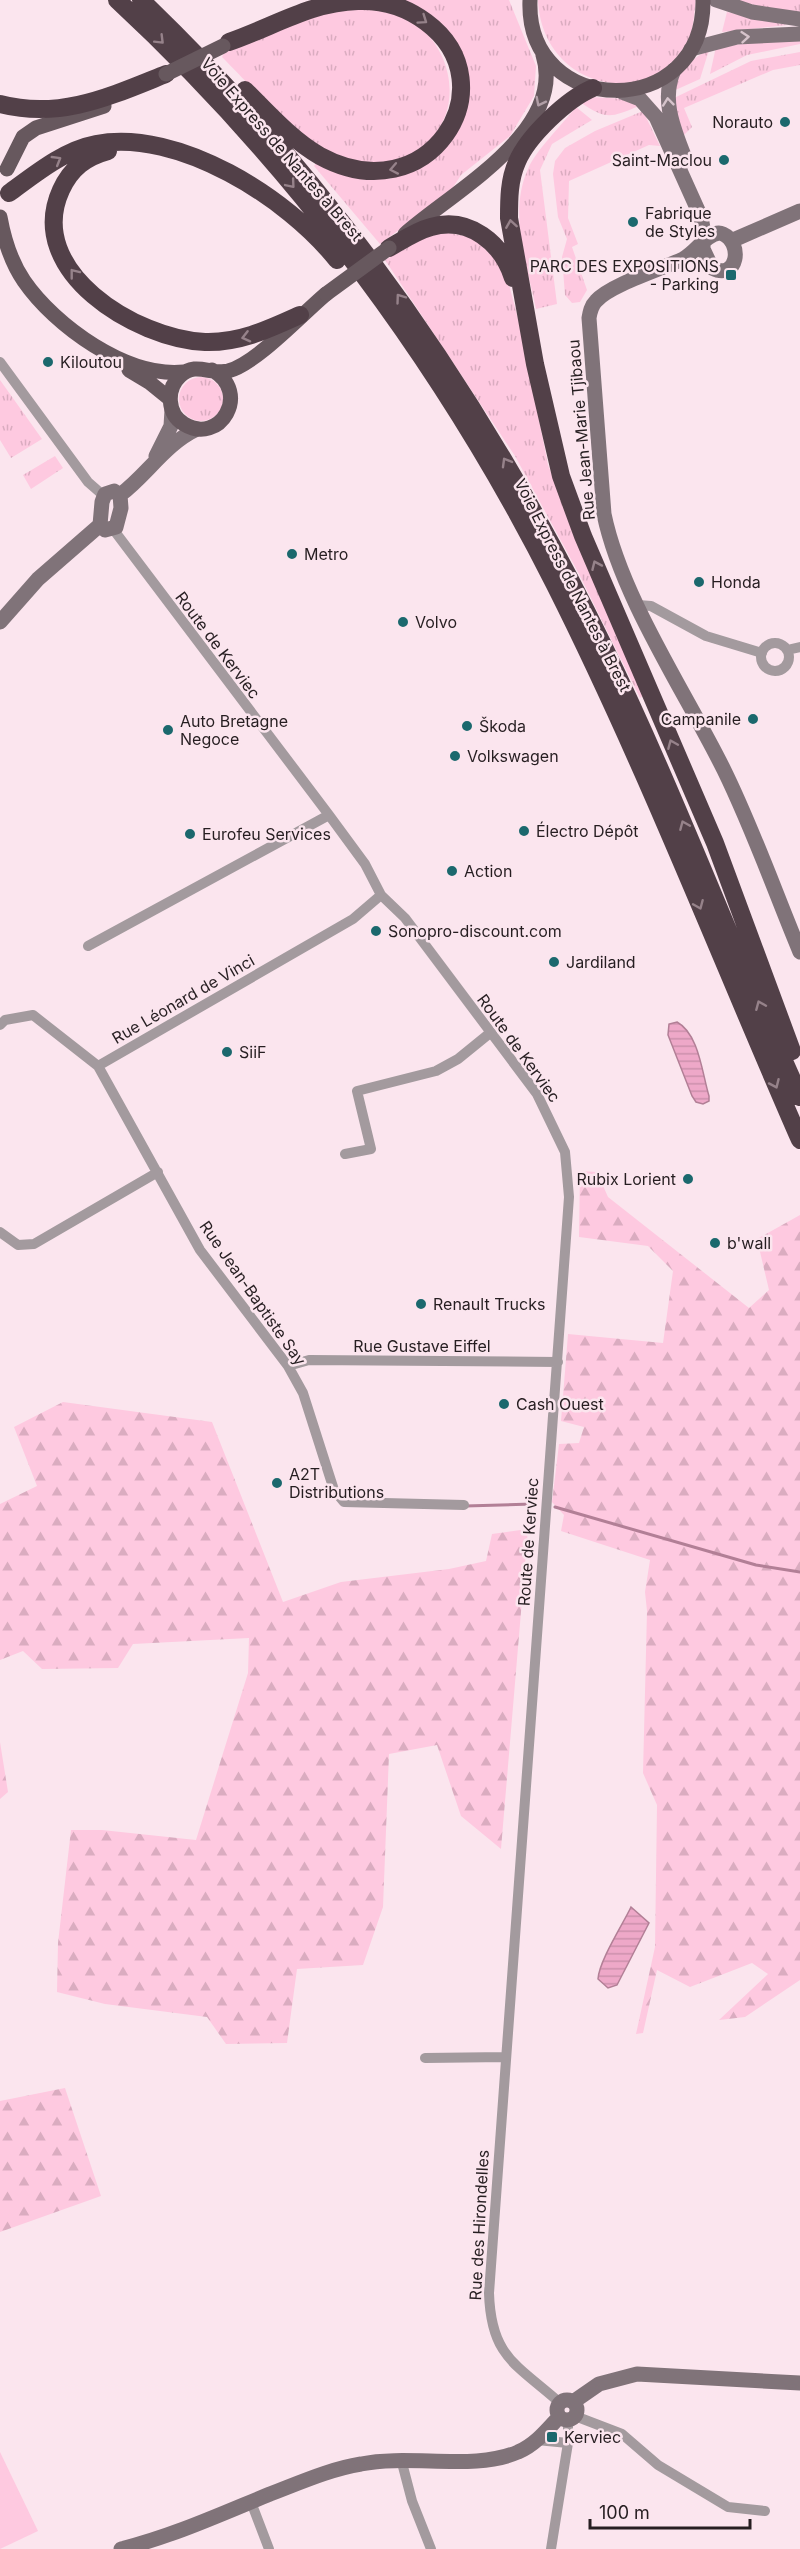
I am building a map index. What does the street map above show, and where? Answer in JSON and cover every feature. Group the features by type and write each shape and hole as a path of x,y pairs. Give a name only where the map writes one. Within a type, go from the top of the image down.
{"highway":[{"name":"Voie Express de Nantes à Brest","path":"117,0 189,69 318,217 388,308 455,409 507,495 555,584 627,735 800,1140"},
{"name":"Voie Express de Nantes à Brest","path":"141,0 260,123 351,232 429,340 507,462 551,543 625,692 800,1097"},
{"path":"167,25 192,37 279,124 318,154 353,169 387,171 418,161 439,144 456,115 461,85 454,56 446,40 433,27 399,7 359,0 337,2 306,9 226,44"},
{"path":"0,104 46,110 74,108 166,74"},
{"path":"593,88 572,99 539,132 517,162 510,185 509,218 552,448 572,508 715,843 800,1072"},
{"path":"9,193 60,158 83,147 110,142 129,142 183,153 213,164 293,213 329,250 362,291 445,413 527,556 608,714 627,735"},
{"path":"293,213 202,165 126,147 92,156 79,164 61,189 54,217 60,251 69,268 112,311 147,330 186,340 224,341 248,337 300,315"},
{"path":"389,248 420,231 446,224 471,228 483,235 494,244 512,275 536,364"}],"main road":[{"path":"0,210 9,193 3,163 22,137 36,128 112,103 139,91 166,74 226,44 251,27 318,0"},
{"path":"540,46 568,76 593,88 622,92 645,87 674,70 691,49 700,32 703,0"},
{"path":"0,217 11,256 23,279 63,323 116,358 166,374 197,368 226,371 236,368 262,350 326,294 389,248 496,161 519,136 544,94 547,75 528,3"},
{"path":"0,257 28,297 59,328 88,349 149,382 171,404 179,421 196,429 216,425 229,409 230,389 223,378 212,370"},
{"path":"171,404 175,382 184,372"}],"street":[{"path":"716,0 752,12 800,19"},
{"path":"691,49 737,37 800,34"},
{"path":"622,92 640,99 656,117 701,217 708,263 716,270 729,270 737,258 726,237 705,208 670,117 667,97 674,70"},
{"path":"704,241 709,235 726,237 800,211"},
{"name":"Rue Jean-Marie Tjibaou","path":"704,241 694,253 606,292 592,306 589,318 604,514 608,534 638,605 725,772 800,952"},
{"name":"Rue Jean-Marie Tjibaou","path":"664,268 697,260 708,263"},
{"path":"0,362 88,482 103,498 108,523"},
{"path":"154,462 171,426 171,404"},
{"path":"0,622 38,579 108,523 120,499 154,462 196,429"},
{"path":"103,498 111,491 120,499"},
{"name":"Route de Kerviec","path":"108,523 365,864 381,895 405,918 537,1094 565,1152 569,1197 506,2057"},
{"path":"638,605 651,606 706,636 762,653"},
{"path":"771,644 780,644 787,650 787,663 777,670 765,666 762,653 771,644"},
{"path":"787,650 800,647"},
{"path":"88,946 329,815"},
{"name":"Rue Léonard de Vinci","path":"98,1066 353,919 381,895"},
{"path":"0,1025 6,1020 33,1015 98,1066"},
{"path":"345,1154 371,1149 357,1090 436,1071 458,1059 490,1033"},
{"name":"Rue Jean-Baptiste Say","path":"98,1066 200,1250 288,1366 303,1393 334,1490 344,1502 464,1505"},
{"path":"0,1232 18,1245 34,1244 158,1172"},
{"name":"Rue Gustave Eiffel","path":"288,1366 309,1360 558,1362"},
{"path":"425,2058 506,2057"},
{"name":"Rue des Hirondelles","path":"506,2057 491,2247 489,2314 492,2330 501,2349 517,2368 567,2411 622,2434 658,2465 728,2507 765,2511"},
{"path":"121,2549 182,2531 251,2502 340,2469 360,2464 401,2459 492,2460 519,2452 537,2440 599,2384 637,2374 800,2383"},
{"path":"551,2549 568,2443 567,2411"},
{"path":"537,2440 568,2443"},
{"path":"401,2459 412,2501 431,2549"},
{"path":"251,2502 268,2549"}],"green space":[{"path":"398,0 509,0 536,66 534,96 510,136 461,175 450,192 380,244 314,166 318,161 350,174 390,179 434,160 458,128 464,60 447,30 420,9"},
{"path":"538,0 696,0 690,36 674,61 652,76 628,83 602,81 579,72 559,55 544,31"},
{"path":"729,0 800,0 800,14"},
{"path":"347,8 395,14 413,22 433,41 448,74 450,91 448,108 442,124 431,139 400,162 380,164 355,160 331,153 318,146 274,110 222,57 224,53 304,18"},
{"path":"727,12 787,25 722,32"},
{"path":"768,41 800,41 800,44 747,55 710,74 716,47"},
{"path":"709,50 700,79 671,92 685,67"},
{"path":"800,52 800,65 773,70 684,108 692,127 684,135 677,120 674,98 751,61"},
{"path":"591,97 627,99 639,106 614,115 602,114 580,102"},
{"path":"576,107 592,120 552,144 540,170 557,304 536,309 521,239 519,221 522,186 537,154"},
{"path":"643,111 660,146 649,145 569,181 568,218 578,244 572,247 587,290 580,302 572,303 565,295 562,257 567,239 558,217 553,174 555,161 565,148 595,131"},
{"path":"439,231 475,238 505,270 522,333 548,465 591,572 645,694 640,698 579,574 515,456 385,260 420,239"},
{"path":"201,377 210,378 217,383 222,390 222,408 217,415 210,420 201,421 192,420 185,415 180,408 179,399 180,390 185,383 192,378"},
{"path":"0,380 42,439 11,458 0,440"},
{"path":"55,456 63,468 31,489 23,475"},
{"path":"580,1171 597,1172 608,1197 749,1308 769,1290 757,1239 800,1215 800,1980 745,2017 719,2020 768,1974 752,1963 690,1987 657,1970 643,2033 636,2034 655,1947 657,1805 643,1773 647,1611 645,1592 650,1560 561,1531 564,1515 552,1502 559,1444 579,1443 584,1427 561,1421 568,1334 663,1343 673,1271 648,1246 579,1237"},
{"path":"63,1402 212,1422 283,1602 341,1582 449,1569 486,1561 492,1534 528,1529 501,1849 461,1816 437,1745 389,1754 383,1907 363,1965 297,1969 287,2043 226,2044 207,2017 105,2004 57,1992 58,1943 71,1830 102,1830 196,1840 248,1673 249,1638 133,1644 118,1668 42,1669 23,1651 0,1660 0,1504 37,1486 14,1427"},
{"path":"0,1742 8,1792 0,1799"},
{"path":"65,2088 101,2196 0,2232 0,2101"},
{"path":"0,2452 38,2531 0,2549"}],"shaded area":[{"path":"677,1022 690,1035 699,1055 709,1096 709,1101 703,1104 696,1102 692,1096 668,1035 669,1024"},
{"path":"631,1907 649,1923 617,1985 608,1988 598,1979 599,1971"}],"waterway":[{"path":"465,1506 532,1504"},
{"path":"555,1507 756,1565 800,1572"}],"place":[{"name":"Norauto","path":"785,122"},
{"name":"Saint-Maclou","path":"724,160"},
{"name":"Fabrique de Styles","path":"633,222"},
{"name":"PARC DES EXPOSITIONS - Parking","path":"731,275"},
{"name":"Kiloutou","path":"48,362"},
{"name":"Metro","path":"292,554"},
{"name":"Honda","path":"699,582"},
{"name":"Volvo","path":"403,622"},
{"name":"Campanile","path":"753,719"},
{"name":"Škoda","path":"467,726"},
{"name":"Auto Bretagne Negoce","path":"168,730"},
{"name":"Volkswagen","path":"455,756"},
{"name":"Électro Dépôt","path":"524,831"},
{"name":"Eurofeu Services","path":"190,834"},
{"name":"Action","path":"452,871"},
{"name":"Sonopro-discount.com","path":"376,931"},
{"name":"Jardiland","path":"554,962"},
{"name":"SiiF","path":"227,1052"},
{"name":"Rubix Lorient","path":"688,1179"},
{"name":"b'wall","path":"715,1243"},
{"name":"Renault Trucks","path":"421,1304"},
{"name":"Cash Ouest","path":"504,1404"},
{"name":"A2T Distributions","path":"277,1483"},
{"name":"Kerviec","path":"552,2437"}]}
